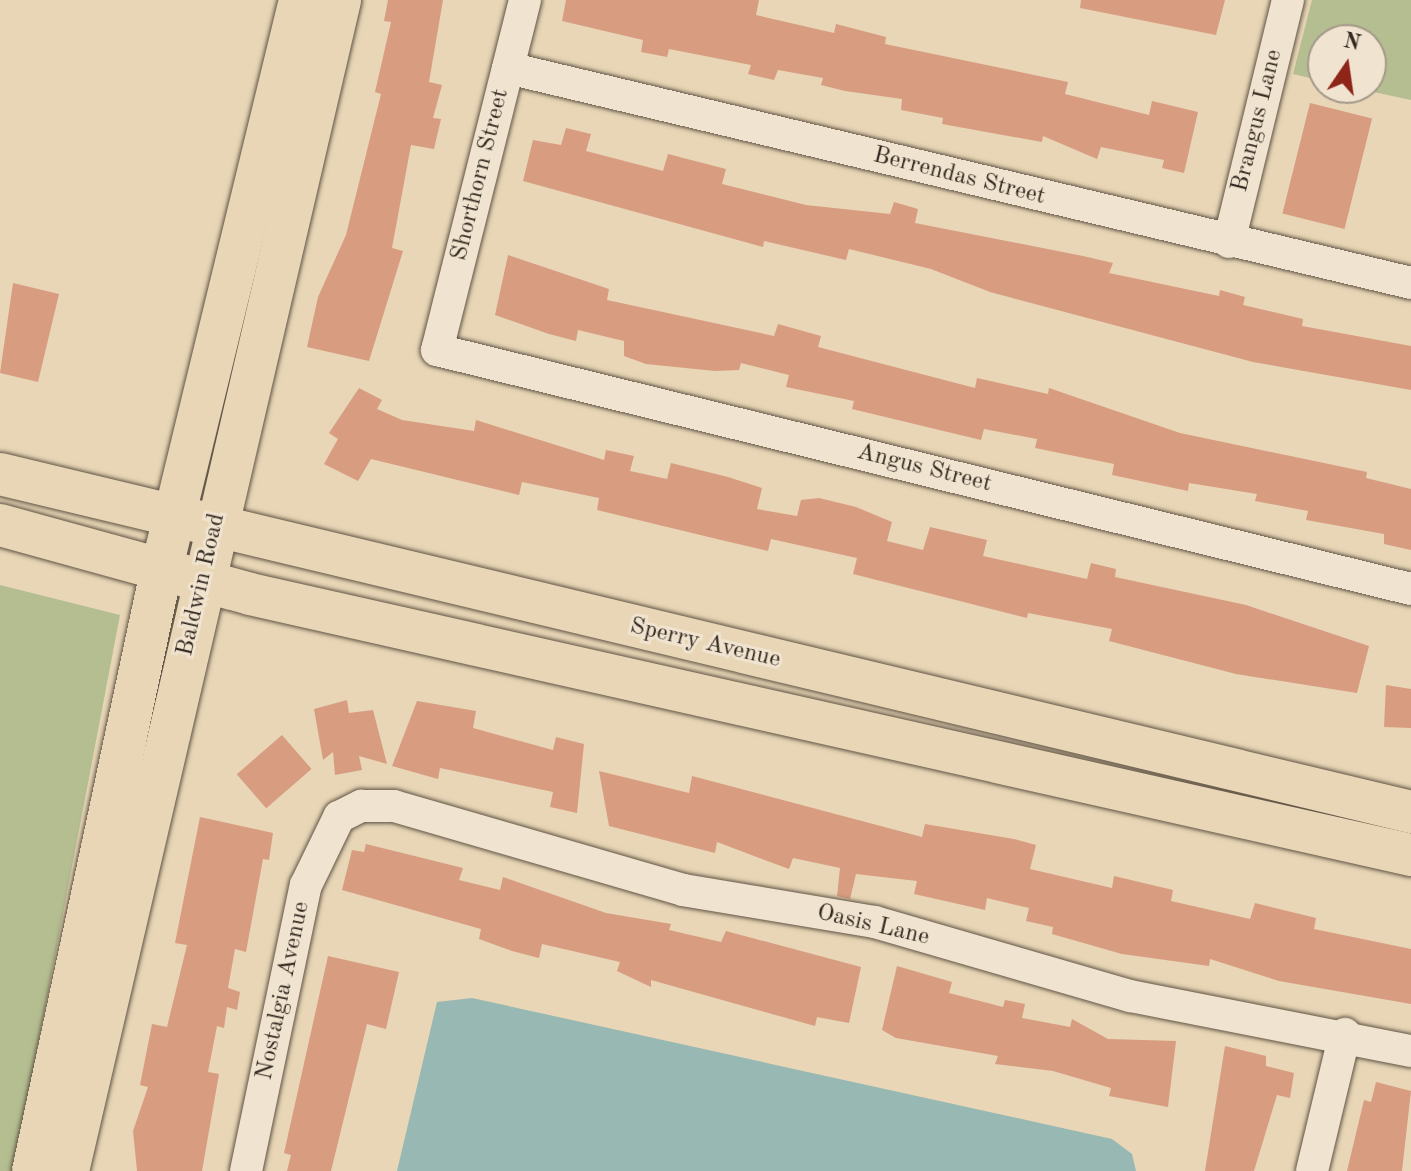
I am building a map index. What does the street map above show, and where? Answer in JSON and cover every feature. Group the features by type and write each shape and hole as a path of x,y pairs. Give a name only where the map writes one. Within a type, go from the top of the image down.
{"main road":[{"name":"Baldwin Road","path":"33,1171 162,567 300,0"},
{"name":"Baldwin Road","path":"68,1171 215,525 340,0"},
{"name":"Sperry Avenue","path":"0,474 1411,812"},
{"name":"Sperry Avenue","path":"0,525 203,580 1411,855"}],"street":[{"name":"Shorthorn Street","path":"437,350 525,0"},
{"name":"Brangus Lane","path":"1229,242 1288,0"},
{"name":"Berrendas Street","path":"508,68 1411,283"},
{"name":"Angus Street","path":"437,350 1411,589"},
{"name":"Oasis Lane","path":"339,817 361,806 394,806 683,890 875,922 1130,996 1345,1034 1411,1051"},
{"name":"Nostalgia Avenue","path":"246,1171 306,885 339,817"},
{"path":"1312,1171 1345,1034"}],"green space":[{"path":"1312,0 1411,0 1411,100 1387,95 1387,24 1307,24 1307,77 1293,74"},
{"path":"0,585 120,615 14,1171 0,1171"}],"water":[{"path":"472,998 1112,1139 1132,1154 1136,1171 397,1171 437,1002"}],"building":[{"path":"388,0 443,0 429,82 442,85 433,118 441,119 434,149 411,145 392,248 403,251 369,361 307,347 318,297 346,235 381,94 375,92 391,22 384,21"},
{"path":"566,0 759,0 756,15 834,33 836,24 886,37 885,44 1068,82 1065,94 1149,115 1152,101 1198,112 1184,173 1162,168 1164,160 1101,147 1097,159 1043,136 1042,142 942,124 943,118 901,110 902,99 821,85 823,78 778,70 774,80 748,74 751,65 669,49 667,57 641,52 643,40 562,21"},
{"path":"1081,0 1225,0 1216,35 1080,8"},
{"path":"1310,104 1372,118 1345,229 1282,214"},
{"path":"566,128 591,134 586,151 663,171 668,154 726,169 722,184 806,205 890,214 894,202 918,209 915,223 1113,263 1109,273 1219,296 1220,290 1245,297 1243,305 1303,319 1302,326 1411,346 1411,390 1253,362 990,292 931,269 849,249 846,260 764,241 763,247 523,181 533,140 561,145"},
{"path":"508,255 609,289 607,300 774,336 778,324 821,336 818,347 975,388 977,378 1048,394 1049,388 1180,433 1367,472 1366,478 1411,489 1411,550 1384,544 1384,534 1306,520 1308,511 1255,501 1257,494 1189,483 1188,491 1112,475 1114,464 1035,448 1037,439 984,429 981,440 852,409 854,401 786,387 789,375 741,363 739,370 715,371 646,364 624,356 624,341 578,330 576,341 549,334 495,315"},
{"path":"13,283 59,294 38,382 0,373"},
{"path":"359,388 382,400 377,409 402,420 474,431 476,420 604,460 606,450 634,456 630,471 667,479 671,463 728,477 762,488 757,509 797,516 801,500 819,498 856,507 892,522 887,541 923,550 930,527 987,540 983,556 1087,579 1091,563 1116,569 1115,577 1246,605 1369,646 1357,693 1236,674 1109,641 1112,629 1028,613 1027,618 853,574 857,558 771,539 768,551 597,510 599,498 522,482 519,495 371,459 358,481 324,464 338,439 329,433"},
{"path":"1386,685 1411,689 1411,728 1384,727"},
{"path":"347,700 349,713 373,710 387,764 359,756 362,770 335,775 333,752 323,760 314,709"},
{"path":"417,701 476,711 473,728 553,750 556,737 584,744 577,813 550,807 553,792 440,768 438,779 392,766"},
{"path":"282,735 312,769 266,808 237,774"},
{"path":"599,771 689,793 692,776 922,837 925,824 1014,839 1036,845 1030,869 1112,888 1114,876 1173,890 1171,901 1250,919 1255,903 1316,918 1314,929 1411,949 1411,1004 1279,981 1210,959 1209,966 1122,954 1052,934 1053,927 1026,921 1029,908 987,898 985,910 914,894 917,881 856,874 850,899 837,896 840,868 793,858 789,869 717,842 715,853 609,826"},
{"path":"200,817 273,833 269,860 263,859 246,952 235,949 228,988 240,992 237,1010 227,1007 224,1028 217,1026 208,1072 219,1074 202,1171 137,1171 133,1131 148,1087 140,1085 152,1024 167,1027 187,945 175,943"},
{"path":"366,844 463,868 459,880 500,890 503,877 606,913 671,924 669,930 721,942 726,931 861,967 849,1023 817,1017 815,1026 651,980 651,987 617,971 620,962 542,944 539,958 512,951 479,939 481,929 342,890 352,850 364,852"},
{"path":"328,956 399,972 386,1029 367,1024 331,1171 287,1171 291,1155 284,1153"},
{"path":"897,966 952,982 949,993 1003,1007 1005,1000 1025,1004 1022,1018 1070,1027 1072,1019 1108,1039 1176,1041 1168,1107 1109,1096 1111,1088 1053,1071 995,1064 998,1056 896,1038 882,1030"},
{"path":"1225,1046 1266,1056 1266,1066 1294,1073 1290,1098 1277,1095 1254,1171 1205,1171"},
{"path":"1376,1082 1411,1091 1402,1171 1347,1171 1364,1100 1371,1102"}]}
